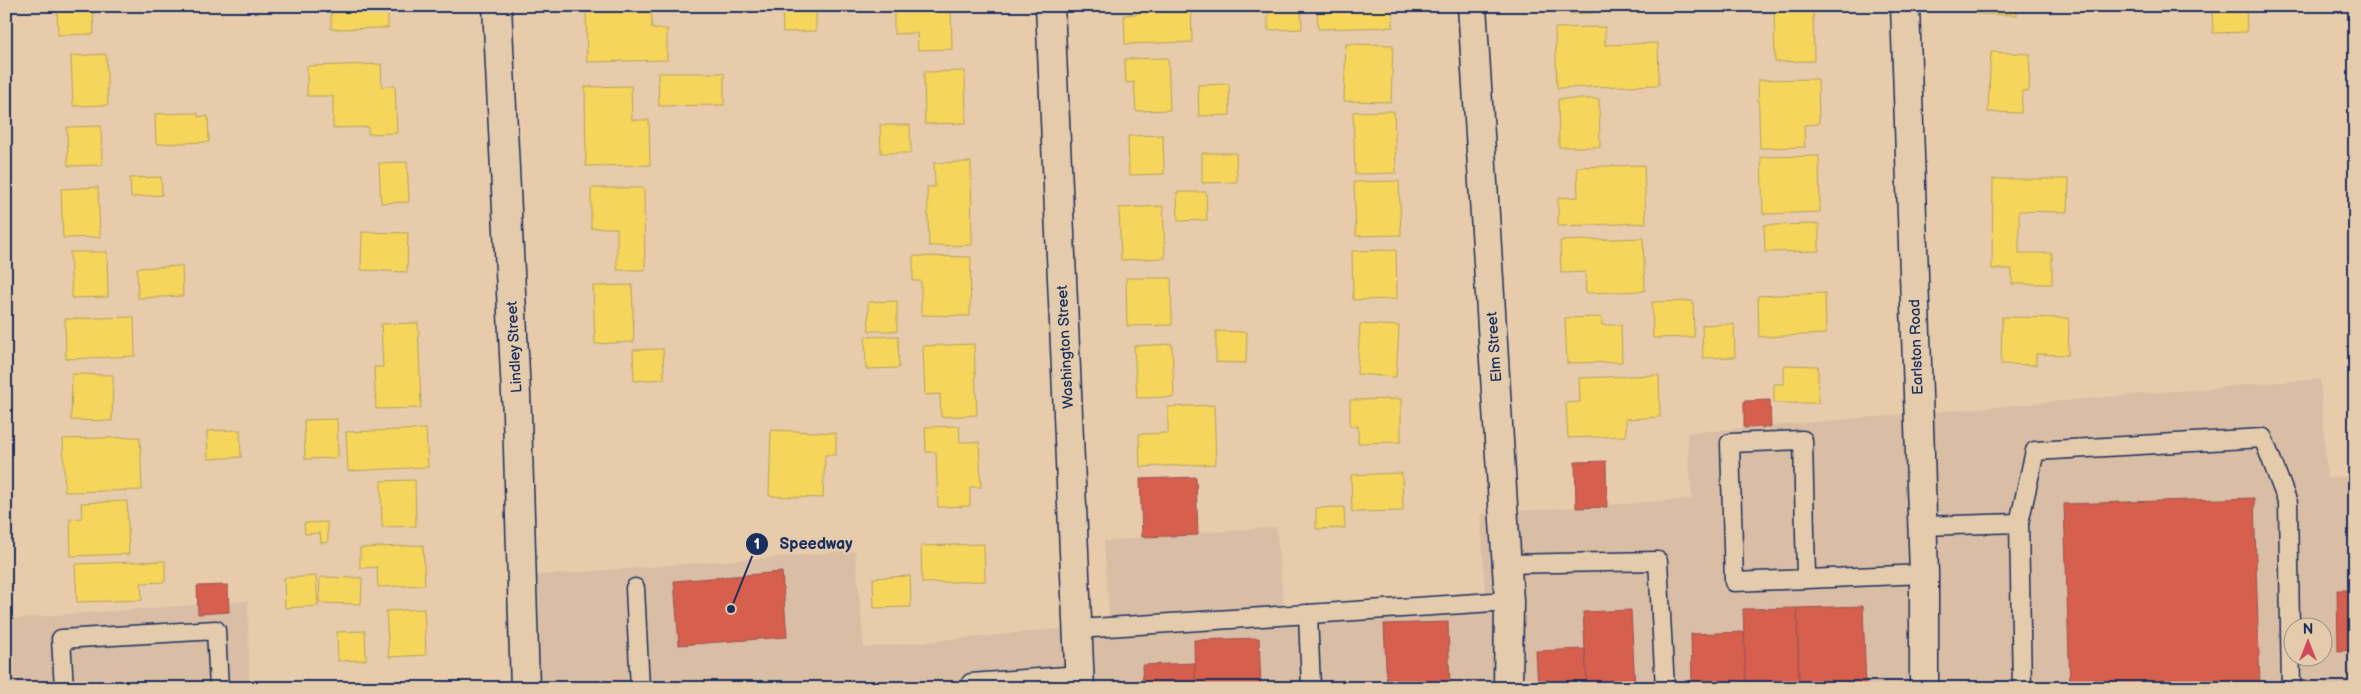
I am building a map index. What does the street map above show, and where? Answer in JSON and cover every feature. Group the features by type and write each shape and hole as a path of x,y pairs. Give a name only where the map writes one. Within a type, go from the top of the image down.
{"street":[{"name":"Lindley Street","path":"497,6 517,415 525,688"},
{"name":"Washington Street","path":"1050,6 1080,681"},
{"name":"Elm Street","path":"1472,6 1509,601 1508,688"},
{"name":"Earlston Road","path":"1905,6 1924,574 1924,688"}],"lane":[{"path":"2022,688 2019,522 2034,451 2263,438 2288,503 2291,688"},
{"path":"1806,578 1803,440 1730,444 1734,582 1924,574"},
{"path":"1922,526 2019,522"},
{"path":"1507,564 1658,561 1665,688"},
{"path":"635,588 640,688"},
{"path":"1078,629 1509,601"},
{"path":"1308,614 1311,688"},
{"path":"64,688 61,639 216,630 219,688"},
{"path":"971,685 1080,681"}],"shaded area":[{"path":"2320,379 2327,478 2355,476 2355,688 404,688 508,684 506,578 855,551 864,648 1110,624 1104,541 1276,527 1284,609 1485,591 1481,514 1692,499 1687,433"},
{"path":"248,601 249,688 6,688 6,619"}],"building: Homes":[{"path":"57,6 93,6 94,34 58,35"},
{"path":"331,6 388,6 388,28 331,29"},
{"path":"782,6 816,6 816,31 783,32"},
{"path":"894,6 965,6 951,7 952,49 918,50 917,33 894,34"},
{"path":"1136,6 1191,6 1192,42 1125,44 1124,15 1137,14"},
{"path":"1268,6 1301,6 1302,29 1268,30"},
{"path":"1317,6 1392,6 1393,27 1318,29"},
{"path":"1569,6 1592,6 1593,13 1569,14"},
{"path":"1977,6 2017,6 2017,15 1977,14"},
{"path":"2212,6 2246,6 2247,32 2213,33"},
{"path":"651,7 652,29 667,29 667,60 587,62 586,8"},
{"path":"1813,10 1814,61 1775,62 1774,11"},
{"path":"1605,27 1605,45 1658,43 1659,85 1557,88 1555,28"},
{"path":"1346,44 1393,45 1391,102 1344,101"},
{"path":"1991,52 2030,54 2029,91 2022,91 2021,113 1988,112"},
{"path":"106,54 108,105 73,106 71,56"},
{"path":"1168,58 1170,110 1136,111 1134,82 1126,83 1125,59"},
{"path":"381,64 382,87 395,86 397,133 368,134 368,127 333,128 333,96 307,96 307,66"},
{"path":"965,71 966,123 925,124 924,72"},
{"path":"658,73 724,73 724,105 659,106"},
{"path":"1818,79 1819,124 1804,125 1805,147 1760,148 1758,80"},
{"path":"1229,84 1230,115 1199,116 1198,85"},
{"path":"631,86 632,120 649,120 650,165 586,166 585,87"},
{"path":"1558,99 1599,99 1600,147 1559,147"},
{"path":"1394,111 1396,173 1355,174 1353,112"},
{"path":"198,113 198,117 208,116 209,142 156,144 155,114"},
{"path":"880,125 910,125 911,153 881,153"},
{"path":"101,126 102,165 68,166 67,127"},
{"path":"1163,135 1164,174 1129,175 1128,136"},
{"path":"1202,153 1236,153 1237,182 1202,183"},
{"path":"1819,156 1820,212 1763,214 1761,157"},
{"path":"407,162 409,202 381,203 379,163"},
{"path":"971,162 972,245 929,246 927,187 935,187 934,163"},
{"path":"1644,165 1646,223 1558,226 1558,198 1578,197 1577,167"},
{"path":"161,177 162,195 131,197 130,178"},
{"path":"1993,179 2069,179 2068,212 2019,211 2019,253 2052,253 2052,284 2012,284 2012,269 1992,269"},
{"path":"1399,181 1401,235 1356,236 1354,182"},
{"path":"98,187 100,237 63,238 61,189"},
{"path":"591,188 644,188 645,270 617,270 617,228 591,228"},
{"path":"1177,192 1206,192 1207,220 1178,221"},
{"path":"1163,206 1165,258 1121,260 1119,208"},
{"path":"1819,224 1819,251 1765,252 1764,225"},
{"path":"362,232 408,233 407,272 361,270"},
{"path":"1643,238 1645,291 1586,293 1585,272 1561,273 1560,241"},
{"path":"1396,250 1397,299 1353,300 1352,251"},
{"path":"70,252 107,252 108,297 72,298"},
{"path":"913,256 971,257 970,316 921,315 921,281 913,281"},
{"path":"182,266 183,296 138,298 137,268"},
{"path":"1126,278 1171,278 1172,325 1127,326"},
{"path":"632,285 634,342 595,344 593,286"},
{"path":"1825,293 1826,334 1759,337 1758,296"},
{"path":"897,301 897,331 869,331 868,302"},
{"path":"1693,301 1694,337 1653,338 1652,302"},
{"path":"134,317 135,356 66,359 65,319"},
{"path":"1602,317 1602,325 1621,325 1622,362 1567,363 1565,318"},
{"path":"2002,317 2069,318 2068,355 2036,354 2036,365 2001,364"},
{"path":"418,323 421,408 376,409 374,367 383,367 381,324"},
{"path":"1360,324 1399,326 1396,377 1357,374"},
{"path":"1734,324 1735,357 1703,358 1702,325"},
{"path":"1216,331 1247,332 1246,363 1216,362"},
{"path":"898,336 899,368 866,369 865,337"},
{"path":"974,344 977,415 941,417 940,394 925,395 923,346"},
{"path":"1172,344 1174,397 1137,398 1134,346"},
{"path":"663,349 664,379 634,381 633,350"},
{"path":"1784,365 1818,366 1818,403 1774,403 1774,384 1784,384"},
{"path":"72,374 113,375 112,421 71,420"},
{"path":"1659,375 1660,417 1626,419 1626,436 1568,438 1566,403 1580,402 1579,378"},
{"path":"1401,399 1401,442 1358,443 1358,426 1350,426 1350,400"},
{"path":"1214,405 1216,464 1140,467 1139,434 1168,433 1168,407"},
{"path":"337,419 338,458 305,459 304,420"},
{"path":"959,426 960,442 979,442 981,487 970,487 970,506 938,507 936,452 926,452 925,427"},
{"path":"426,429 428,467 348,471 346,432"},
{"path":"240,430 241,457 208,459 207,431"},
{"path":"771,430 836,433 836,455 825,455 823,498 769,496"},
{"path":"140,437 142,490 65,492 63,439"},
{"path":"1402,473 1403,511 1352,512 1351,475"},
{"path":"415,480 416,526 382,527 381,481"},
{"path":"127,501 129,554 71,556 70,519 82,518 81,503"},
{"path":"1344,507 1345,528 1316,529 1316,508"},
{"path":"327,522 328,542 321,543 320,533 305,534 304,523"},
{"path":"984,544 985,581 922,583 921,546"},
{"path":"423,545 425,585 378,587 377,567 360,568 360,548"},
{"path":"165,561 165,582 141,583 142,600 77,602 75,564"},
{"path":"316,576 318,606 285,608 284,578"},
{"path":"910,576 911,607 874,608 873,578"},
{"path":"320,577 362,578 361,604 319,603"},
{"path":"424,609 426,655 389,657 386,611"},
{"path":"365,631 366,660 338,661 337,632"}],"building: Shops":[{"path":"1770,400 1771,427 1744,428 1744,401"},
{"path":"1606,461 1607,507 1576,508 1575,462"},
{"path":"1196,477 1198,535 1142,537 1140,479"},
{"path":"2254,498 2260,688 2070,688 2064,504"},
{"path":"782,572 787,637 679,645 674,581"},
{"path":"228,585 229,612 198,614 197,586"},
{"path":"2337,590 2355,590 2355,650 2338,651"},
{"path":"1863,606 1866,688 1799,688 1797,608"},
{"path":"1797,608 1799,688 1746,688 1743,609"},
{"path":"1631,610 1635,688 1587,688 1583,612"},
{"path":"1448,622 1450,688 1387,688 1384,624"},
{"path":"1744,632 1746,688 1692,688 1691,634"},
{"path":"1259,638 1261,688 1195,688 1194,640"},
{"path":"1585,649 1587,688 1538,688 1536,651"},
{"path":"1195,663 1195,688 1143,688 1142,665"},
{"path":"1120,681 1142,681 1143,688 1120,688"}],"place":[{"name":"Speedway","path":"731,609"}]}
